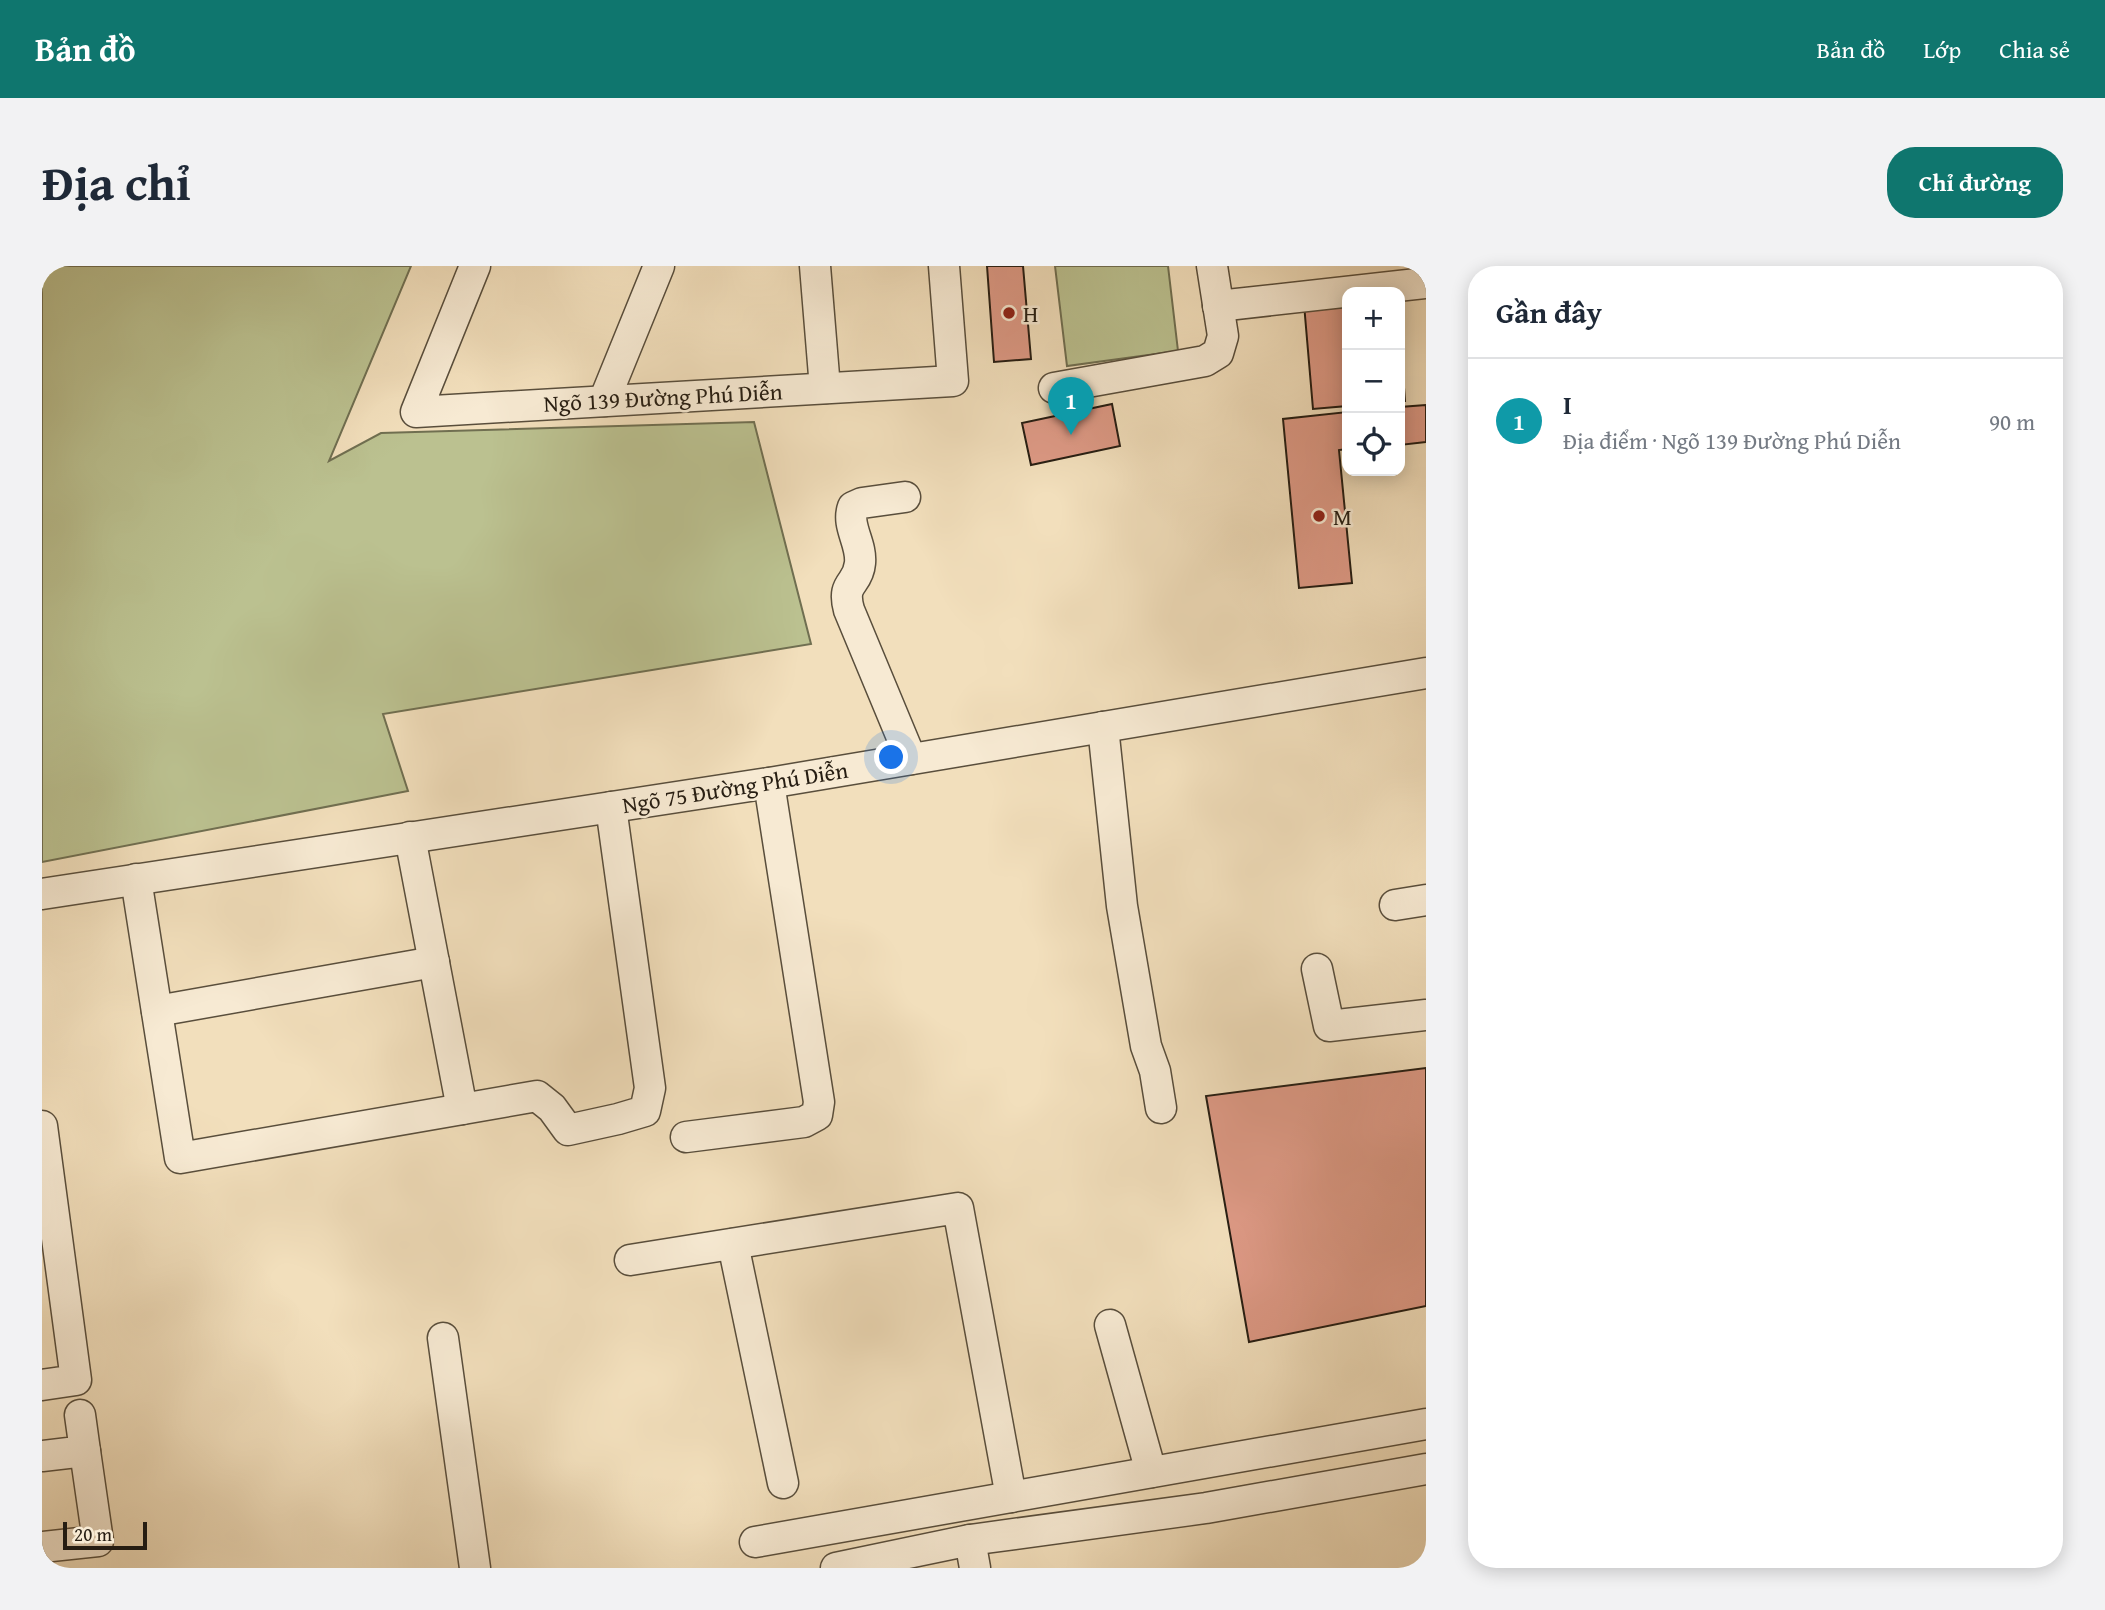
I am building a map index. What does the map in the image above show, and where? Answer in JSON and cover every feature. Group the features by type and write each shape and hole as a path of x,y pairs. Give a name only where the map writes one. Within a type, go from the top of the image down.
{"street":[{"name":"Ngõ 139 Đường Phú Diễn","path":"475,266 416,412 953,380 944,266"},
{"path":"604,401 659,266"},
{"path":"815,266 825,388"},
{"path":"1054,388 1205,361 1218,353 1223,336 1212,266"},
{"path":"1218,306 1421,278"},
{"path":"905,497 862,503 853,507 851,524 861,560 858,573 847,587 845,596 911,759"},
{"name":"Ngõ 75 Đường Phú Diễn","path":"42,894 769,783 1426,673"},
{"path":"1103,727 1122,906 1146,1045 1155,1071 1161,1108"},
{"path":"685,1137 804,1122 817,1115 819,1102 769,783"},
{"path":"136,879 180,1158 537,1096 552,1108 568,1130 645,1111 650,1088 611,807"},
{"path":"410,837 462,1109"},
{"path":"1395,905 1426,900"},
{"path":"157,1011 434,962"},
{"path":"1317,969 1329,1026 1426,1015"},
{"path":"42,1126 61,1285 76,1380 42,1385"},
{"path":"630,1260 958,1208 1011,1497"},
{"path":"733,1244 783,1483"},
{"path":"1110,1325 1151,1472"},
{"path":"443,1338 475,1568"},
{"path":"42,1547 98,1541 80,1415"},
{"path":"755,1542 1426,1424"},
{"path":"42,1456 85,1451"},
{"path":"836,1568 973,1554 1206,1508 1426,1469"}],"green space":[{"path":"42,266 411,266 329,461 381,433 754,422 811,644 383,714 408,791 42,862"},
{"path":"1055,266 1168,266 1178,351 1067,366"}],"building":[{"name":"H","path":"987,266 1023,266 1031,359 994,362"},
{"path":"1342,300 1342,406 1313,409 1304,304"},
{"path":"1112,404 1120,446 1031,465 1022,423"},
{"path":"1426,405 1426,442 1405,444 1405,407"},
{"name":"M","path":"1342,413 1342,450 1339,450 1352,583 1299,588 1283,419"},
{"path":"1426,1068 1426,1306 1249,1342 1206,1096"}],"place":[{"name":"H","path":"1009,313"},
{"name":"I","path":"1071,435"},
{"name":"M","path":"1319,516"}]}
